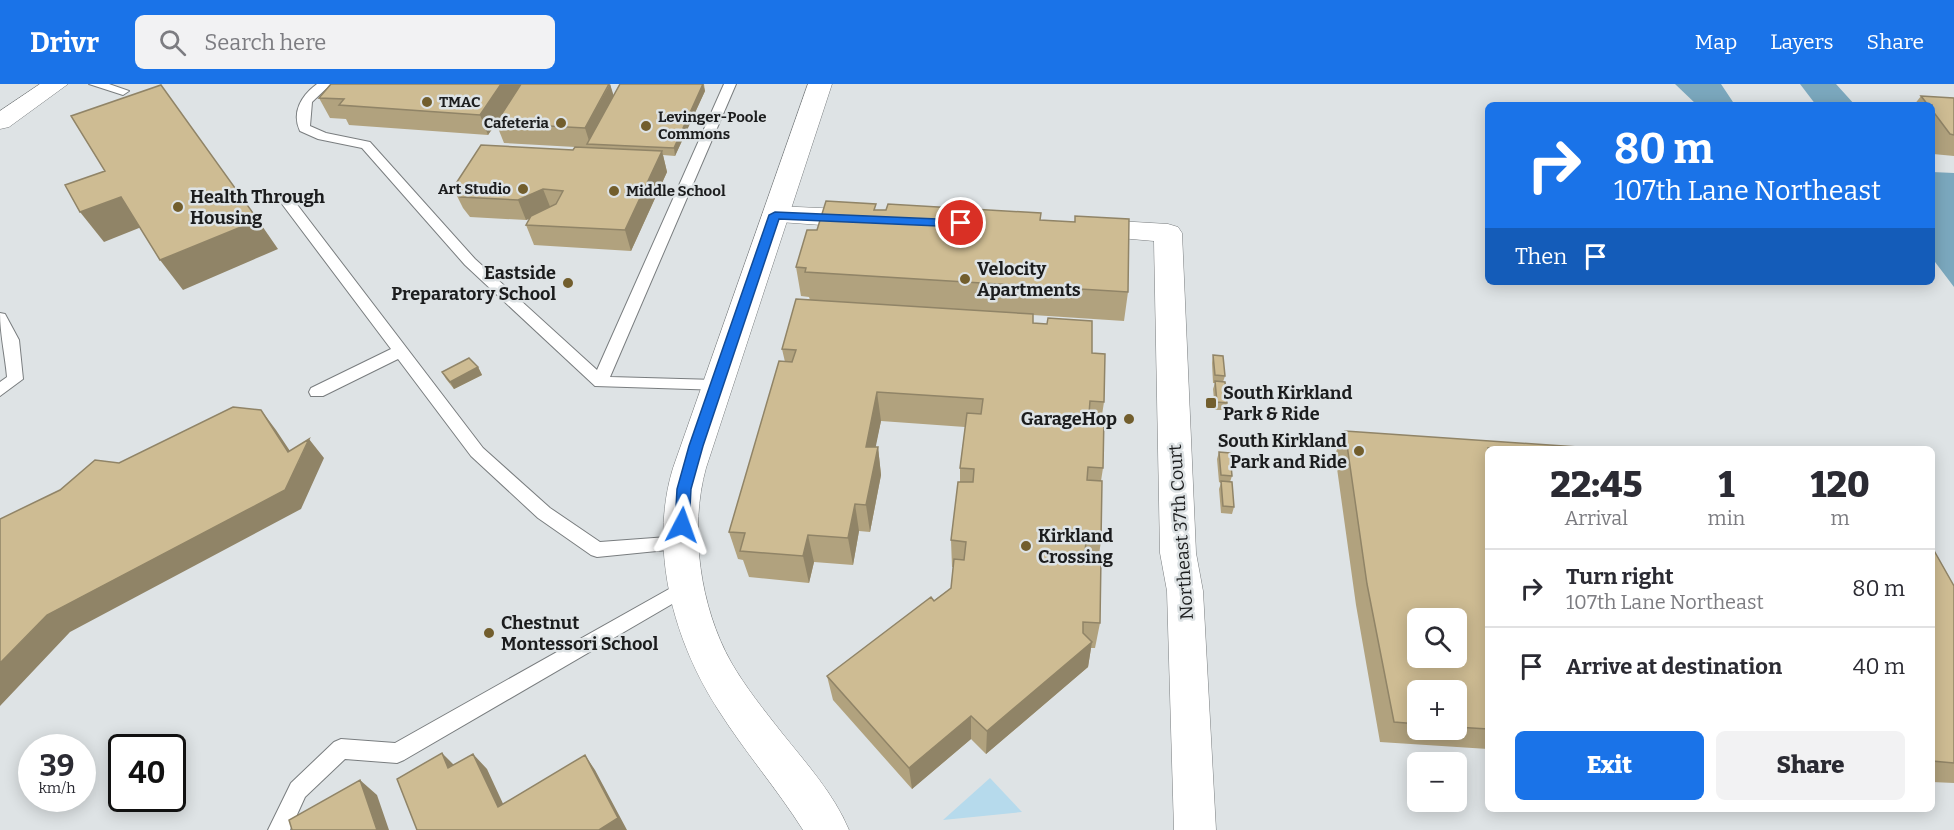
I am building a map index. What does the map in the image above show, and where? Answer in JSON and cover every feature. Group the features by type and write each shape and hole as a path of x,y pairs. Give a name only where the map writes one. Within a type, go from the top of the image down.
{"street":[{"path":"0,122 56,84"},
{"path":"820,84 716,386 684,489 681,543 685,588 711,660 732,697 802,788 828,830"},
{"path":"775,215 884,220"},
{"name":"Northeast 37th Court","path":"1062,227 1168,233 1178,553 1185,591 1195,830"}],"lane":[{"path":"95,84 123,91"},
{"path":"325,84 306,97 301,114 304,128 322,136 366,145 470,262 600,382 716,386"},
{"path":"600,382 730,84"},
{"path":"284,197 477,452 544,513 597,550 681,543"},
{"path":"0,318 11,340 15,379 0,390"},
{"path":"317,392 400,351"},
{"path":"279,830 298,790 341,750 397,753 685,588"}],"shaded area":[{"path":"1675,84 1721,84 1733,102 1694,102"},
{"path":"1800,84 1836,84 1852,102 1814,102"},
{"path":"1935,172 1954,173 1954,287 1935,262"},
{"path":"990,778 1022,812 943,820"}],"building":[{"path":"331,84 501,84 480,115 339,105 344,99 319,98"},
{"path":"521,84 609,84 585,128 496,123"},
{"name":"Levinger-Poole Commons","path":"620,84 703,84 674,148 587,144"},
{"name":"Health Through Housing","path":"161,85 258,220 160,260 121,197 80,212 65,185 105,171 71,116"},
{"path":"1921,96 1954,98 1954,135 1950,134 1935,114 1935,102 1926,102"},
{"path":"481,145 573,150 575,147 662,151 625,230 526,225 531,216 556,204 563,191 543,189 518,200 460,197 453,188"},
{"path":"826,201 876,204 874,210 886,210 888,204 1041,213 1040,220 1075,222 1075,216 1129,219 1128,292 805,272 806,268 796,267 807,230 817,230"},
{"name":"Kirkland Crossing","path":"796,299 1033,314 1033,323 1047,324 1048,318 1092,321 1092,353 1105,354 1104,402 1090,401 1089,414 1104,415 1103,468 1088,467 1087,480 1102,481 1101,541 1086,540 1085,554 1101,556 1100,623 1083,622 1083,633 1092,642 987,731 971,716 909,768 827,676 931,597 934,601 951,588 954,559 964,560 966,542 951,540 958,482 973,482 974,469 960,468 967,413 981,414 983,399 877,392 866,447 878,447 866,505 855,504 848,538 808,535 803,556 740,551 745,533 729,532 779,361 792,362 796,350 782,349"},
{"path":"1213,355 1223,356 1225,376 1215,375"},
{"path":"469,358 478,367 450,382 442,372"},
{"path":"1215,381 1225,382 1227,403 1217,402"},
{"path":"233,407 261,410 288,452 309,439 285,490 47,615 0,663 0,519 60,490 95,460 119,463"},
{"name":"South Kirkland Park and Ride","path":"1345,431 1564,446 1485,446 1485,729 1467,728 1467,680 1407,680 1407,723 1394,722 1367,584"},
{"path":"1219,452 1230,453 1232,476 1221,475"},
{"path":"1221,481 1232,482 1234,507 1223,506"},
{"path":"1935,552 1954,586 1954,763 1935,761"},
{"path":"442,753 448,768 473,754 498,807 585,755 618,818 599,830 417,830 397,779"},
{"path":"360,780 377,830 292,830 289,820"}],"place":[{"name":"TMAC","path":"427,102"},
{"name":"Cafeteria","path":"561,123"},
{"name":"Levinger-Poole Commons","path":"646,126"},
{"name":"Art Studio","path":"523,189"},
{"name":"Middle School","path":"614,191"},
{"name":"Health Through Housing","path":"178,207"},
{"name":"Velocity Apartments","path":"965,279"},
{"name":"Eastside Preparatory School","path":"568,283"},
{"name":"South Kirkland Park & Ride","path":"1211,403"},
{"name":"GarageHop","path":"1129,419"},
{"name":"South Kirkland Park and Ride","path":"1359,451"},
{"name":"Kirkland Crossing","path":"1026,546"},
{"name":"Chestnut Montessori School","path":"489,633"}],"route":[{"path":"682,525 684,489 696,446 775,215 961,223"}]}
